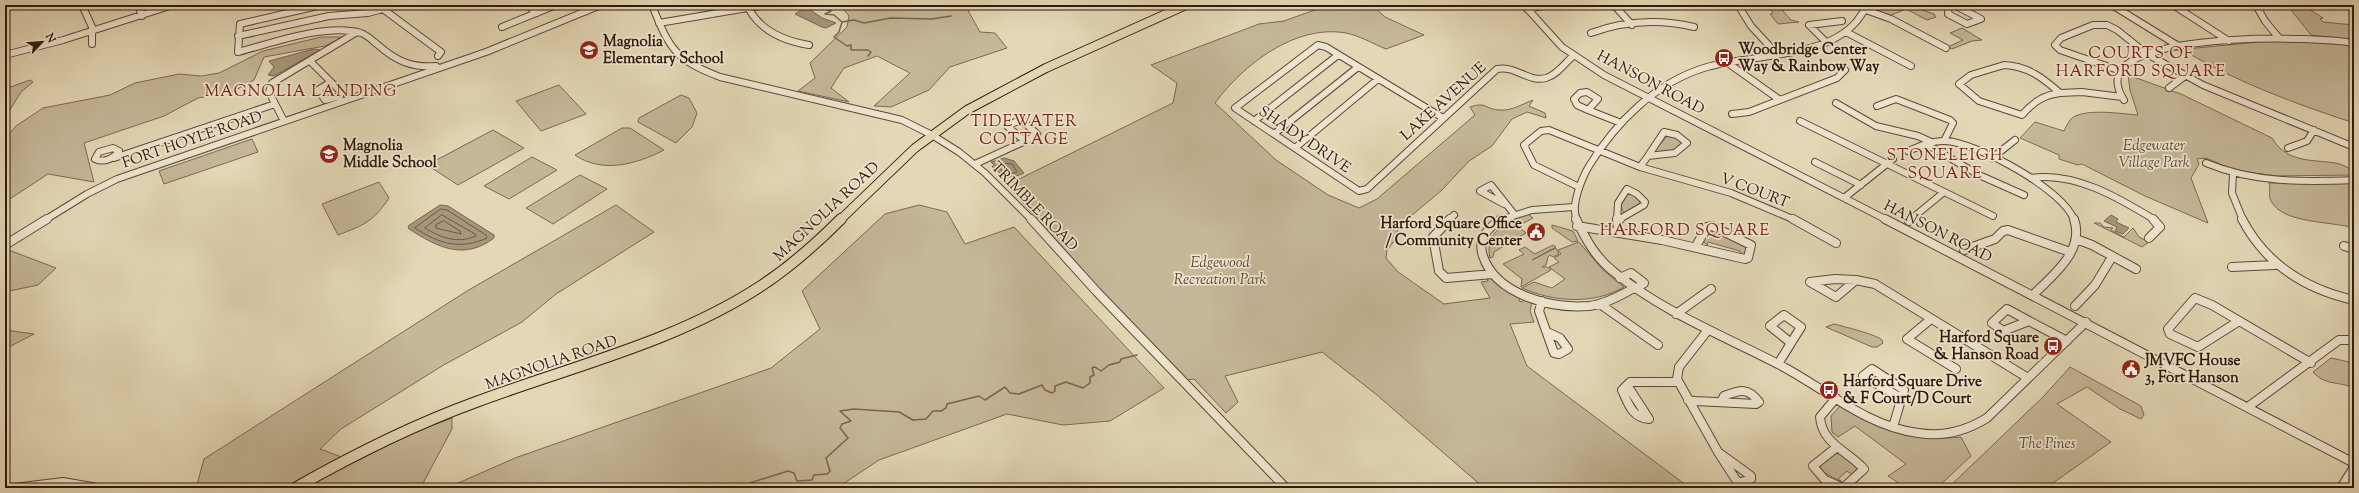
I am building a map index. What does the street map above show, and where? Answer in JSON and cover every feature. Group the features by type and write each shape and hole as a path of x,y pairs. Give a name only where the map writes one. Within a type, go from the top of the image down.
{"main road":[{"name":"MAGNOLIA ROAD","path":"295,488 331,467 425,422 656,340 728,306 784,271 802,256 878,182 931,135 1013,84 1186,5"}],"street":[{"path":"82,5 92,31 92,44"},
{"path":"138,5 142,16"},
{"path":"5,55 44,46 173,5"},
{"path":"322,5 240,24 238,52 325,32 357,32 365,34 395,60 420,67 454,63"},
{"path":"527,5 537,13"},
{"path":"502,27 556,5"},
{"name":"FORT HOYLE ROAD","path":"5,245 104,185 529,36 601,5"},
{"name":"TRIMBLE ROAD","path":"652,5 673,51 686,62 703,71 890,116 912,124 975,164 1024,209 1096,291 1286,488"},
{"path":"660,23 718,12 749,9 765,5"},
{"path":"1526,7 1547,5"},
{"path":"1614,5 1632,25"},
{"path":"1738,5 1751,26 1776,54"},
{"path":"1949,5 1948,14 1967,24 1981,19 1954,5"},
{"path":"2112,5 2180,47"},
{"path":"2173,5 2229,41"},
{"path":"2256,5 2264,21 2279,38"},
{"path":"2348,5 2354,11"},
{"path":"238,36 329,16 368,13 384,7 441,52 438,56"},
{"name":"HANSON ROAD","path":"1526,7 1573,56 1604,75 2086,322 2354,463"},
{"path":"1946,48 1892,19 1867,8 1859,21 1846,32 1826,42 1798,50 1725,61 1692,72 1648,97 1634,108 1599,152 1579,187 1574,207 1577,226 1593,251 1620,278 1676,314 1778,364 1855,410 1893,427 1927,434 1954,432 1972,428 1987,418 2086,322"},
{"path":"749,9 755,20 764,27 799,44 809,45"},
{"path":"1826,42 1809,24 1842,21"},
{"path":"1591,33 1605,29 1632,25 1668,23 1694,27"},
{"path":"2121,71 2060,50 2055,45 2064,37 2093,25 2103,24 2117,30 2147,54 2185,76 2244,103 2354,147"},
{"path":"284,121 269,90 272,83 357,32"},
{"path":"1846,32 1910,66"},
{"path":"2061,94 2030,71 2014,64 2004,64 1987,69 1960,82 1961,87 1968,93 2005,111 2022,115 2037,100 2061,94 2123,99 2117,82 2121,71 2130,62 2147,54 2180,47 2229,41 2279,38 2319,38 2354,43"},
{"name":"SHADY DRIVE","path":"1338,55 1323,46 1313,47 1235,108 1360,191"},
{"path":"1254,121 1338,55 1442,118"},
{"name":"LAKE AVENUE","path":"1360,191 1367,188 1442,118 1500,68 1507,68 1536,79 1544,78 1573,56"},
{"path":"310,61 331,82"},
{"path":"1725,61 1780,100"},
{"path":"415,77 420,67"},
{"path":"1274,134 1358,67"},
{"path":"1732,114 1749,112 1837,78 1845,70"},
{"path":"2169,88 2185,76"},
{"path":"1295,148 1378,79"},
{"path":"1877,106 1896,99 1950,120 1953,123 1944,141"},
{"path":"1836,103 1876,126 1918,136 1979,175 2024,195"},
{"path":"114,158 275,104"},
{"path":"1588,110 1621,123"},
{"path":"1800,121 1891,162 1944,192 1993,216"},
{"name":"V COURT","path":"1579,187 1534,165 1524,148 1524,145 1541,131 1549,130 1599,152 1660,174 1731,193 1786,215 1836,243"},
{"path":"2288,148 2307,141 2314,130"},
{"path":"1640,167 1646,156 1665,132 1682,138 1687,143 1680,152 1656,157 1646,156"},
{"path":"1992,158 2015,140"},
{"path":"975,164 1025,141"},
{"path":"1908,151 1929,143 1944,141 1959,144 1992,158 2031,178 2063,202 2074,216 2077,228 2076,239 2060,268 2033,295"},
{"path":"1815,162 1861,185"},
{"path":"1844,198 1891,162"},
{"path":"2206,163 2233,173 2256,179 2278,181 2354,180"},
{"path":"2233,173 2231,186 2236,206 2248,230 2275,265 2310,287 2354,300"},
{"path":"2031,178 2041,175 2052,176 2097,189 2123,200 2156,222 2160,227 2149,238"},
{"path":"1618,220 1644,205 1645,202 1642,198 1631,190 1627,189 1623,192 1617,202 1618,232"},
{"path":"1909,221 1944,192"},
{"path":"1504,204 1514,214"},
{"path":"1574,207 1543,207 1514,214 1490,228 1481,242 1484,260 1493,274 1514,290 1542,301 1579,306 1600,304 1635,289 1644,283 1631,273 1620,278"},
{"path":"1454,215 1433,237 1439,271 1446,278 1493,274"},
{"path":"1577,226 1696,246 1745,259 1748,258 1751,245 1744,240 1712,226 1707,227 1696,246"},
{"path":"1964,250 1995,239 2003,232 2008,230 2070,252"},
{"path":"2076,239 2092,245 2136,269"},
{"path":"2344,246 2354,249"},
{"path":"2075,306 2095,285 2112,257"},
{"path":"2232,267 2275,265"},
{"path":"1857,279 1836,297 1810,282 1843,277 1857,279 1875,284 2028,378"},
{"path":"1676,314 1711,288"},
{"path":"2239,321 2198,347 2170,334 2168,330 2196,298 2239,321 2310,363"},
{"path":"1542,301 1539,310 1547,332"},
{"path":"1600,304 1658,345"},
{"path":"1931,319 1907,339 1956,369"},
{"path":"2030,320 2067,341"},
{"path":"1708,330 1679,367 1678,382 1706,428 1718,452"},
{"path":"2248,407 2310,363 2339,340 2354,340"},
{"path":"1778,364 1792,343"},
{"path":"1893,427 1904,390 1872,369 1863,376 1901,398"},
{"path":"1627,384 1630,382 1678,382"},
{"path":"1836,398 1822,413 1820,420 1826,437 1864,469 1843,488 1836,487 1814,471 1812,466 1837,447"},
{"path":"1688,400 1721,402"},
{"path":"2341,488 2354,467"},
{"path":"14,488 63,482 97,488"}],"green space":[{"path":"840,5 973,5 966,7 980,32 995,33 1007,48 950,67 929,90 891,107 874,106 910,73 877,56 844,68 831,88 849,102 798,91 815,78 810,63 847,27 849,16"},
{"name":"Edgewood Recreation Park","path":"1338,5 1372,5 1385,17 1424,35 1386,49 1362,38 1346,33 1327,32 1308,35 1290,41 1272,50 1255,62 1240,75 1215,103 1276,160 1328,195 1359,208 1377,199 1475,115 1470,107 1483,105 1495,110 1504,110 1533,100 1529,106 1545,113 1546,118 1527,112 1512,119 1492,146 1469,161 1442,190 1399,226 1395,240 1387,250 1386,258 1398,272 1444,304 1490,298 1481,282 1488,281 1487,277 1490,277 1507,290 1521,297 1519,301 1522,302 1524,299 1532,302 1530,311 1534,322 1510,324 1527,366 1690,488 1484,488 1377,395 1322,352 1225,376 1238,402 1226,413 1194,379 1187,380 1107,297 1007,185 1173,103 1177,83 1151,65 1259,24 1284,21 1320,8"},
{"path":"1766,5 1792,5 1794,9 1782,10 1791,20 1799,22 1778,24 1770,14 1773,13"},
{"path":"1875,5 1908,5 1934,14 1936,17 1927,20 1906,9 1889,16 1872,10"},
{"path":"2287,5 2308,5 2304,6 2323,18 2320,19 2323,22 2354,25 2354,40 2311,35"},
{"path":"1962,28 1982,40 1972,41 1952,49 1948,47 1963,40 1950,33"},
{"path":"321,37 343,37 325,46 264,57 254,80 232,92 198,98 164,116 84,143 94,182 48,174 5,202 5,139 16,126 43,108 110,95 135,83 179,74 201,76 219,73 263,51"},
{"path":"2279,40 2354,45 2354,123 2268,92 2226,74 2186,52 2186,49"},
{"name":"Edgewater Village Park","path":"2128,75 2181,94 2272,138 2281,149 2292,156 2339,164 2348,168 2354,175 2274,176 2234,170 2206,158 2197,159 2199,164 2191,178 2208,223 2145,196 2082,164 2078,165 2059,159 2059,155 2020,138 2035,122 2064,131 2070,120 2075,116 2092,112 2138,115 2130,90"},
{"path":"30,80 33,82 21,92 5,118 5,89"},
{"path":"559,85 586,114 541,131 516,101"},
{"path":"681,95 689,98 697,113 692,127 676,143 638,122 639,118"},
{"path":"622,128 630,128 664,150 631,163 620,165 596,164 585,161 575,155"},
{"path":"493,130 524,148 458,185 427,165"},
{"path":"1669,134 1684,142 1678,150 1652,154"},
{"path":"252,139 258,152 164,184 159,171"},
{"path":"532,157 557,170 509,199 484,186"},
{"path":"580,175 607,189 553,224 526,208"},
{"path":"379,182 389,198 383,206 373,218 367,222 338,235 322,204"},
{"path":"2354,182 2354,228 2296,218 2277,208 2271,201 2270,197 2269,183"},
{"path":"1627,194 1633,195 1641,203 1624,213 1621,202"},
{"path":"616,205 654,232 556,294 522,322 442,366 341,429 320,449 355,462 409,434 452,418 452,429 422,485 436,488 196,488 204,459 467,291"},
{"path":"919,205 947,212 965,244 1014,227 1164,388 1110,421 1063,425 1007,414 879,460 837,488 447,488 515,458 771,368 820,329 802,291 885,214"},
{"path":"1528,214 1533,218 1518,226 1526,233 1494,252 1493,257 1490,258 1490,241 1498,229"},
{"path":"2094,223 2100,223 2104,227 2113,228 2111,230 2124,237 2133,228 2139,237 2149,242 2142,247"},
{"path":"1552,225 1573,231 1578,241 1572,242 1552,228"},
{"path":"1711,230 1716,230 1715,232 1748,245 1745,254 1741,255 1740,251 1708,242 1707,245 1703,241"},
{"path":"1579,242 1603,270 1624,287 1600,297 1573,300 1560,299 1534,293 1522,288 1534,282 1552,288 1565,279 1549,267 1559,262 1554,258 1561,254 1558,250"},
{"path":"1553,245 1556,247 1532,260 1556,248 1559,254 1553,257 1550,255 1546,265 1542,267 1547,267 1551,270 1521,287 1522,279 1503,264 1524,254 1519,250 1525,247 1535,254"},
{"path":"6,249 56,268 38,285 5,292"},
{"path":"1834,324 1874,336 1882,340 1883,343 1877,347 1872,347 1826,327"},
{"path":"5,330 34,334 5,349"},
{"path":"2331,358 2354,363 2354,388 2327,381 2313,372"},
{"name":"The Pines","path":"2070,367 2141,406 2144,415 2141,419 2120,409 2087,387 2057,404 2111,442 2046,488 1948,488 2043,397"},
{"path":"1841,405 1885,425 1913,434 1944,438 1961,437 1971,456 1937,488 1906,488 1888,476 1906,464 1855,426 1838,437 1832,432 1831,416"},
{"path":"1839,453 1858,469 1852,475 1847,471 1838,479 1842,482 1821,471 1820,466 1835,454"}],"water":[{"path":"806,7 822,18 836,23 826,28 795,14"},
{"path":"314,49 320,50 274,76 268,75 274,67 269,61"},
{"path":"1004,158 1014,161 1024,173 1011,177 1000,173 992,167 994,165 991,162"},
{"path":"440,205 448,206 494,235 494,238 483,245 472,249 451,249 440,246 409,229 408,226"},
{"path":"2111,215 2118,219 2116,222 2129,228 2123,234 2115,231 2117,227 2104,221"}],"waterway":[{"path":"817,5 831,11 825,14 834,15 842,22"},
{"path":"842,22 854,20 864,23 891,18 932,19 951,16"},
{"path":"842,22 839,32 834,37 847,46 851,45 851,50 868,50 871,52 868,56"},
{"path":"734,488 788,471 794,473 797,481 812,480 814,475 827,474 830,471 826,458 848,438 840,428 842,424 851,421 840,411 854,409 899,412 913,420 926,419 933,411 941,411 946,408 947,404 979,396 985,400 1005,387 1010,393 1019,394 1042,385 1045,390 1052,393 1055,391 1055,386 1066,382 1083,388 1090,383 1090,377 1094,375 1092,368 1095,367 1101,371 1109,365 1120,362 1121,359 1137,355"}],"place":[{"name":"Magnolia Elementary School","path":"589,50"},
{"name":"Woodbridge Center Way & Rainbow Way","path":"1724,58"},
{"name":"Magnolia Middle School","path":"329,154"},
{"name":"Harford Square Office / Community Center","path":"1536,232"},
{"name":"Harford Square & Hanson Road","path":"2053,346"},
{"name":"JMVFC House 3, Fort Hanson","path":"2131,369"},
{"name":"Harford Square Drive & F Court/D Court","path":"1829,390"}],"district":[{"name":"COURTS OF HARFORD SQUARE","path":"2141,61"},
{"name":"MAGNOLIA LANDING","path":"301,90"},
{"name":"TIDEWATER COTTAGE","path":"1024,129"},
{"name":"STONELEIGH SQUARE","path":"1945,163"},
{"name":"HARFORD SQUARE","path":"1685,229"}]}
